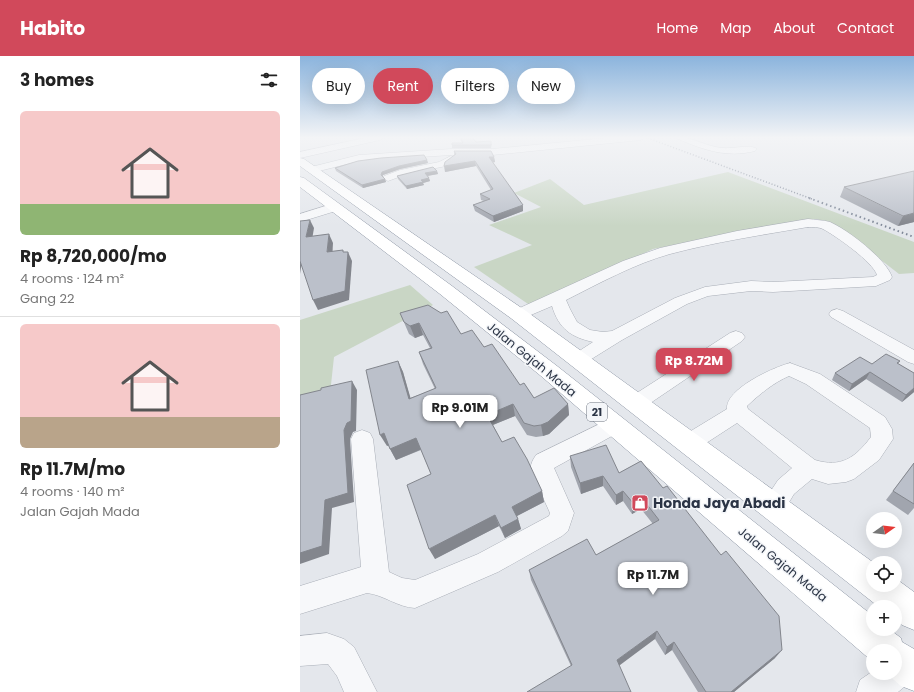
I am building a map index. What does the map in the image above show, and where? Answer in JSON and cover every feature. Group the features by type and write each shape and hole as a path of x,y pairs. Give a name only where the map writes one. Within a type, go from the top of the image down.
{"highway":[{"name":"Jalan Gajah Mada","path":"308,167 335,207 384,232 519,315 866,577"},
{"name":"Jalan Gajah Mada","path":"309,167 384,232 452,295 614,425 880,644"},
{"path":"886,592 914,613"}],"street":[{"path":"388,178 426,167"},
{"path":"300,218 335,207"},
{"path":"519,315 628,264 665,251 737,235 808,223 825,225 846,238 876,262 883,271 885,277 876,281 773,287 751,286 705,292 681,301 616,336 579,359"},
{"path":"558,298 562,312 570,327 583,334 598,339 616,336"},
{"path":"837,314 914,358"},
{"path":"636,403 736,337"},
{"path":"790,369 814,379 878,423 881,429 882,439 871,454 846,472 828,474 808,468 738,412 737,404 755,387 779,372 790,369"},
{"path":"689,443 738,412"},
{"path":"300,600 367,579 376,579 383,582 390,588 406,595 416,594 488,563 553,528 559,523 562,513 542,465 544,462 614,425"},
{"path":"362,439 376,579"},
{"path":"773,506 786,487 808,468"},
{"path":"300,651 322,648 335,650 345,658 361,692"},
{"path":"872,692 883,680"}],"green space":[{"path":"728,172 914,242 914,273 899,274 836,225 817,219 803,220 653,249 531,306 474,267 532,245 489,225 541,207 514,193 550,179 584,205"},
{"path":"410,285 433,305 334,357 330,394 300,401 300,320"}],"building":[{"path":"339,167 397,167 382,172 381,175 385,179 362,185 335,168"},
{"path":"433,167 437,171 425,173 429,178 421,180 423,182 406,186 397,176"},
{"path":"479,167 496,167 523,205 493,216 473,205 490,199 480,194 493,189"},
{"path":"914,171 914,213 903,216 844,187"},
{"path":"310,220 306,237 329,234 327,252 343,250 343,252 348,252 345,291 313,300 300,261 300,221"},
{"path":"428,305 441,313 447,311 461,334 472,330 484,347 492,344 520,385 524,383 534,398 554,388 568,404 548,422 534,426 524,423 513,404 487,415 502,442 514,437 527,459 542,491 512,507 518,519 501,528 495,515 429,549 407,485 431,474 416,438 390,449 384,433 380,435 366,370 398,361 409,399 436,388 419,352 432,348 419,323 410,326 404,322 400,313"},
{"path":"886,354 900,361 897,363 914,373 914,388 906,395 870,372 852,384 835,373 860,357 872,364"},
{"path":"352,381 351,421 347,423 344,430 348,493 325,500 322,546 300,553 300,395 321,390 321,388"},
{"path":"606,445 619,473 641,461 663,488 667,486 721,555 726,551 779,616 782,650 731,692 706,692 674,642 667,647 657,631 617,660 631,692 527,692 572,665 529,570 587,539 596,555 659,520 642,498 633,503 623,491 616,495 603,476 580,483 570,456"},
{"path":"914,463 914,504 893,491"}],"railway":[{"path":"725,167 812,199"},
{"path":"809,198 914,237"}],"place":[{"name":"Honda Jaya Abadi","path":"640,503"}]}
